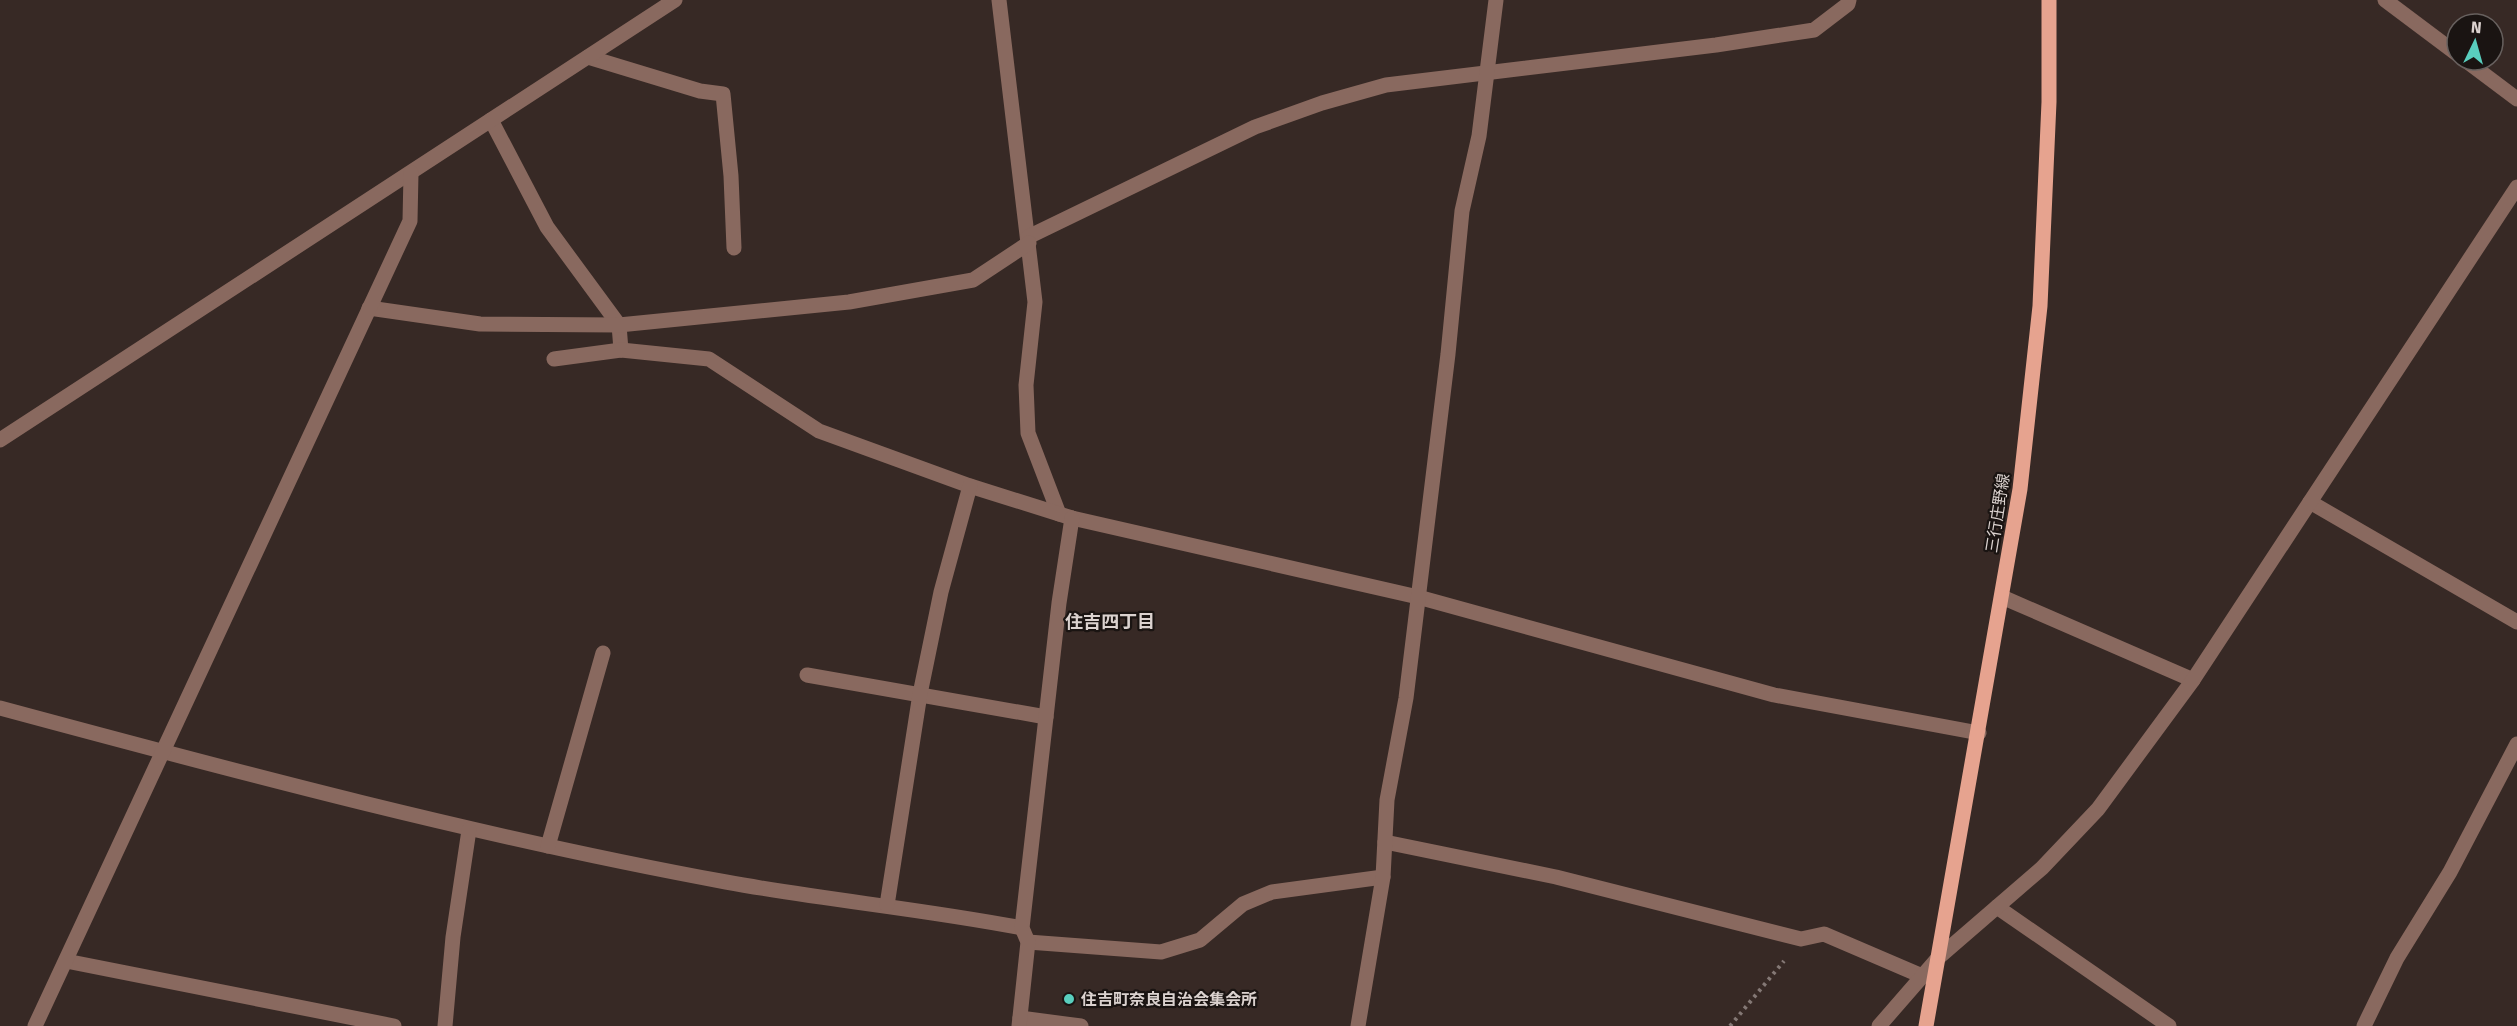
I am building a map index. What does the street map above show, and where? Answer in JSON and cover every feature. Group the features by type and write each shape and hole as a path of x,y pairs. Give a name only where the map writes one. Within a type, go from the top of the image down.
{"main road":[{"name":"三行庄野線","path":"1926,1026 1979,734 2020,489 2040,306 2049,102 2049,0"}],"street":[{"path":"0,440 675,0"},
{"path":"999,0 1035,302 1026,385 1028,433 1066,516 1025,935 1020,1022 1081,1026"},
{"path":"1358,1026 1383,877 1388,800 1406,698 1448,354 1462,211 1479,136 1496,0"},
{"path":"369,309 480,324 619,325 849,302 973,280 1029,240 1266,123 1322,103 1386,85 1814,30 1848,4 1849,0"},
{"path":"2385,0 2445,45"},
{"path":"588,57 700,91 723,94 734,248"},
{"path":"2481,72 2517,99"},
{"path":"491,120 547,227 619,325 621,350"},
{"path":"35,1026 410,221 411,173"},
{"path":"1879,1026 1939,957 2042,868 2098,809 2193,680 2517,187"},
{"path":"554,359 621,350 709,359 819,431 970,486 1066,516 1418,597 1774,695 1979,734"},
{"path":"887,906 920,694 941,592 970,486"},
{"path":"2310,502 2517,622"},
{"path":"2002,597 2193,680"},
{"path":"548,846 603,653"},
{"path":"807,675 1046,717"},
{"path":"0,708 469,830 728,882 887,906 1025,935 1161,952 1200,940 1243,904 1272,892 1383,877"},
{"path":"2364,1026 2397,958 2450,872 2517,744"},
{"path":"446,1026 453,937 469,830"},
{"path":"1385,842 1556,877 1802,939 1824,934 1922,976"},
{"path":"1997,907 2169,1026"},
{"path":"66,961 394,1026"}],"path":[{"path":"1731,1026 1802,939"}],"place":[{"name":"住吉町奈良自治会集会所","path":"1069,999"}],"district":[{"name":"住吉四丁目","path":"1110,622"}]}
